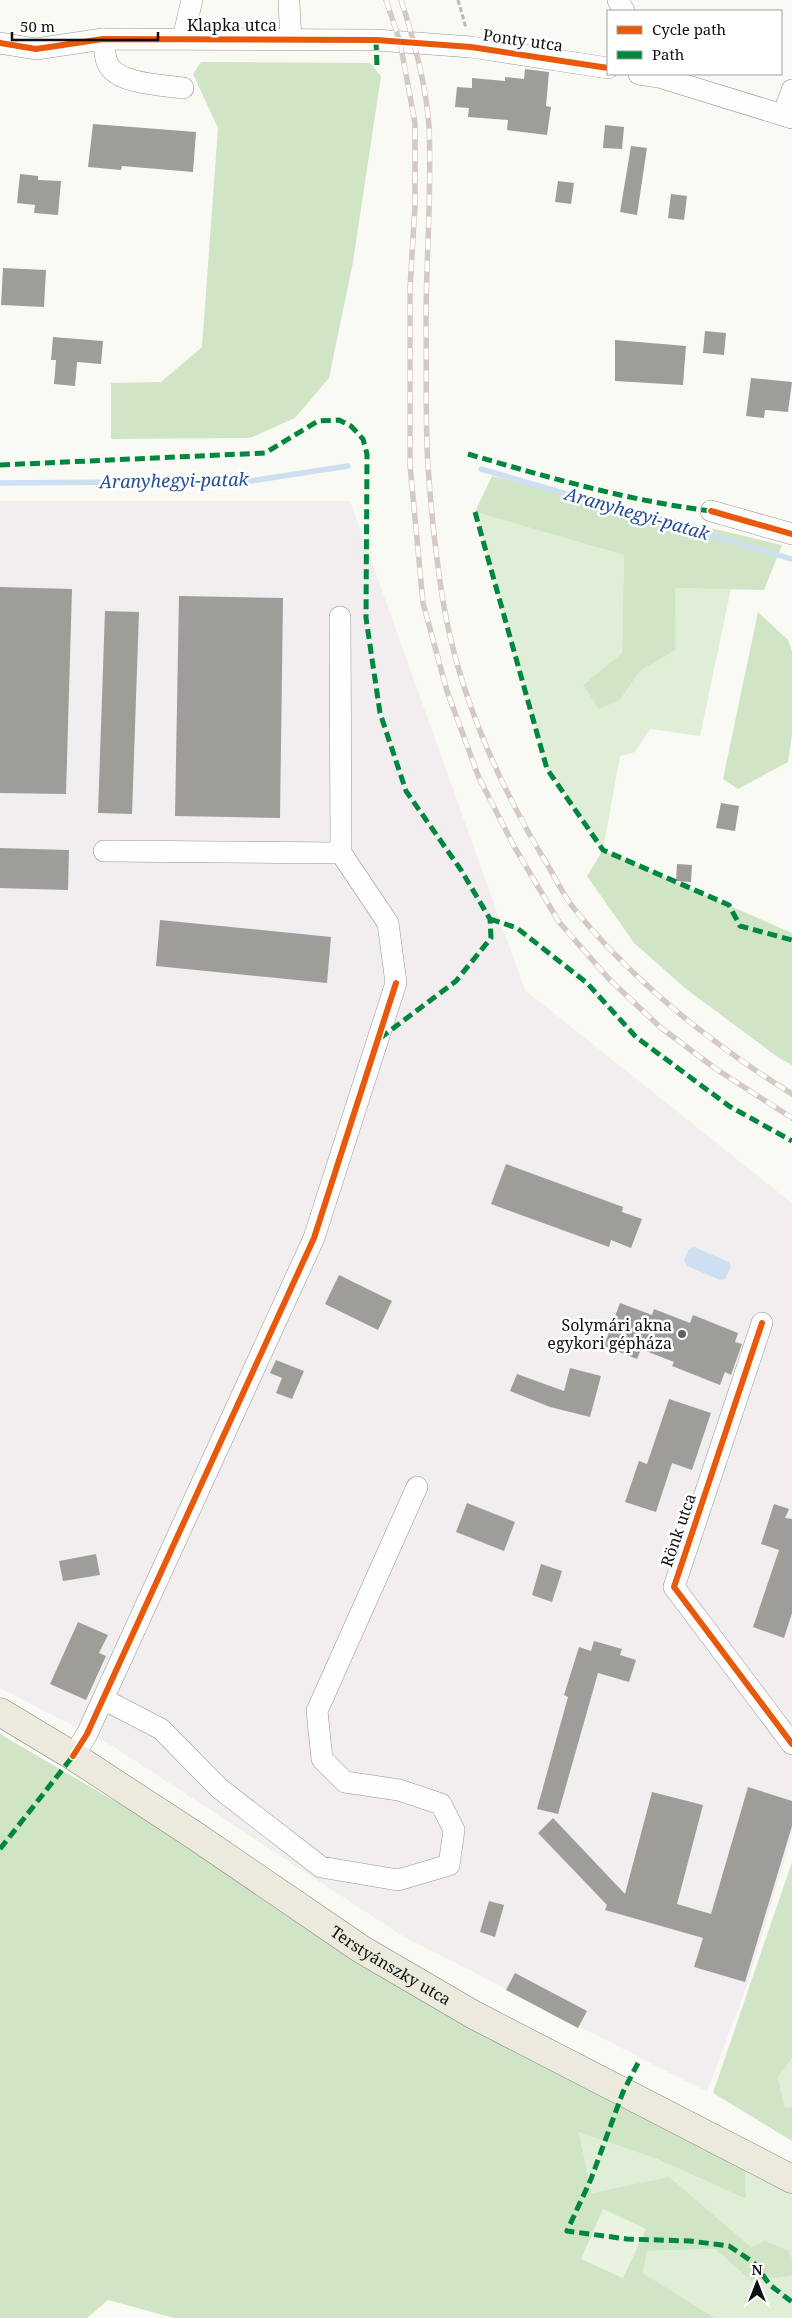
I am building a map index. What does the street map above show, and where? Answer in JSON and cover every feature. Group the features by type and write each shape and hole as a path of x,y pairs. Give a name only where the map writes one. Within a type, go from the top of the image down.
{"main road":[{"name":"Terstyánszky utca","path":"5,1715 73,1756 377,1958 474,2015 792,2179"}],"street":[{"path":"183,38 192,0"},
{"path":"289,4 291,39"},
{"path":"103,39 107,64 114,73 134,80 183,88"},
{"name":"Klapka utca","path":"0,42 36,49 103,39 376,40 434,44"},
{"name":"Ponty utca","path":"434,44 471,47 607,68"},
{"path":"652,75 787,116 792,90"},
{"path":"711,511 792,534"},
{"path":"73,1756 87,1734 314,1238 396,983 388,923 341,853 340,617"},
{"path":"104,851 341,853"},
{"name":"Rönk utca","path":"762,1323 674,1587 792,1744"},
{"path":"103,1699 160,1729 219,1788 322,1867 398,1880 449,1865 454,1830 442,1804 399,1790 345,1782 322,1759 317,1711 417,1487"}],"path":[{"path":"458,0 471,47"}],"shaded area":[{"path":"0,501 350,501 525,990 792,1203 792,1835 747,1985 707,2092 401,1935 114,1747 0,1688"}],"green space":[{"path":"201,62 370,63 381,76 353,262 329,378 295,418 250,438 111,439 111,383 161,382 202,347 218,128 193,74"},
{"path":"492,476 782,545 764,590 675,588 676,650 640,671 620,700 599,709 583,685 622,653 624,555 475,512"},
{"path":"475,512 624,555 622,653 583,685 620,700 640,671 676,650 674,588 731,589 700,736 650,729 635,752 620,756 603,850 547,769"},
{"path":"758,612 788,640 792,651 792,735 788,762 738,789 723,779"},
{"path":"603,850 792,933 792,1065 779,1058 686,989 634,943 587,876"},
{"path":"0,1734 690,2137 745,2166 746,2199 657,2159 579,2132 592,2193 669,2177 751,2247 765,2241 789,2251 792,2258 792,2276 751,2281 715,2249 647,2251 643,2273 715,2318 174,2318 108,2300 87,2318 0,2318"},
{"path":"792,1862 792,2058 778,2078 785,2108 792,2107 792,2141 713,2093"},
{"path":"792,2058 792,2107 785,2108 778,2078"},
{"path":"579,2131 657,2159 746,2199 745,2166 792,2194 792,2258 789,2251 751,2247 669,2178 592,2193"},
{"path":"603,2209 646,2229 623,2278 581,2259"},
{"path":"715,2249 751,2281 792,2276 792,2318 715,2318 643,2273 647,2251"}],"water":[{"path":"694,1247 729,1262 731,1267 725,1279 720,1280 687,1266 684,1260 689,1249"}],"building":[{"path":"525,69 549,72 546,106 551,107 547,135 507,130 508,120 468,117 469,108 455,107 457,87 472,88 472,78 505,81 505,77 524,79"},
{"path":"93,124 196,132 193,172 122,166 121,170 88,167"},
{"path":"605,125 624,127 622,149 603,148"},
{"path":"631,146 647,148 637,215 620,212"},
{"path":"20,174 38,176 38,180 61,181 58,215 34,213 35,205 17,203"},
{"path":"558,181 574,183 571,204 555,202"},
{"path":"671,194 687,196 684,220 668,218"},
{"path":"3,268 46,270 44,307 1,305"},
{"path":"705,331 726,333 724,355 703,353"},
{"path":"53,337 103,341 101,364 77,362 75,386 54,384 56,360 51,360"},
{"path":"615,340 686,346 683,385 615,381"},
{"path":"751,378 792,382 788,412 765,410 764,418 746,416"},
{"path":"0,587 72,589 66,794 0,793"},
{"path":"179,596 283,598 280,818 175,816"},
{"path":"105,611 139,612 132,814 98,813"},
{"path":"721,803 739,806 735,831 716,828"},
{"path":"0,848 69,850 68,890 0,888"},
{"path":"677,864 692,865 691,882 676,881"},
{"path":"160,920 331,937 327,983 156,966"},
{"path":"506,1164 623,1207 622,1212 642,1219 631,1248 611,1240 609,1247 491,1204"},
{"path":"339,1275 392,1301 378,1330 325,1304"},
{"path":"620,1303 652,1315 654,1309 690,1323 693,1315 738,1333 735,1342 742,1344 731,1375 725,1372 720,1385 672,1366 674,1362 641,1349 637,1359 604,1346"},
{"path":"276,1360 304,1371 292,1399 276,1393 282,1378 270,1373"},
{"path":"570,1368 601,1376 590,1417 550,1407 510,1391 517,1374 564,1391"},
{"path":"669,1399 711,1413 692,1470 672,1463 656,1512 625,1502 639,1461 647,1464"},
{"path":"467,1503 515,1522 504,1551 456,1532"},
{"path":"774,1504 789,1509 785,1518 792,1519 792,1613 784,1638 753,1627 779,1550 761,1544"},
{"path":"96,1554 100,1575 63,1581 59,1561"},
{"path":"541,1564 562,1571 552,1602 532,1595"},
{"path":"78,1622 108,1635 99,1653 106,1656 86,1700 50,1684"},
{"path":"594,1641 622,1649 620,1655 636,1660 629,1682 598,1673 558,1814 537,1809 568,1697 564,1695 579,1647 591,1651"},
{"path":"748,1787 792,1801 792,1826 745,1982 694,1967 703,1938 605,1910 607,1905 538,1833 553,1818 625,1894 652,1792 703,1805 677,1904 711,1914"},
{"path":"489,1901 504,1905 495,1937 480,1932"},
{"path":"515,1973 587,2011 578,2028 506,1990"}],"waterway":[{"name":"Aranyhegyi-patak","path":"0,483 250,481 348,466"},
{"name":"Aranyhegyi-patak","path":"481,469 792,559"}],"railway":[{"path":"386,0 400,42 415,123 415,206 410,288 410,465 423,603 447,691 479,778 515,848 559,922 609,979 660,1027 716,1069 792,1118"},
{"path":"401,0 419,62 429,126 430,176 426,299 426,413 432,517 443,601 459,670 470,704 497,771 513,803 560,888 576,911 599,938 676,1011 733,1055 792,1094"}],"marked path":[{"path":"376,40 377,67"},
{"path":"0,465 265,453 318,421 339,420 351,426 363,439 367,454 366,618 380,713 406,791 461,870 490,919 491,938 456,981 379,1039"},
{"path":"468,454 558,480 619,495 711,511"},
{"path":"475,512 547,769 603,850 729,905 740,926 792,940"},
{"path":"490,919 517,928 587,983 636,1037 729,1106 792,1141"},
{"path":"0,1849 73,1756"},
{"path":"638,2063 623,2092 591,2179 567,2231 627,2239 690,2241 729,2246 753,2262 770,2285 792,2302"}],"cycle path":[{"path":"0,43 36,49 103,39 376,40 471,47 607,68"},
{"path":"711,511 792,534"},
{"path":"73,1756 87,1734 314,1238 396,983"},
{"path":"762,1323 674,1587 792,1744"}],"place":[{"name":"Solymári akna egykori gépháza","path":"682,1334"}]}
